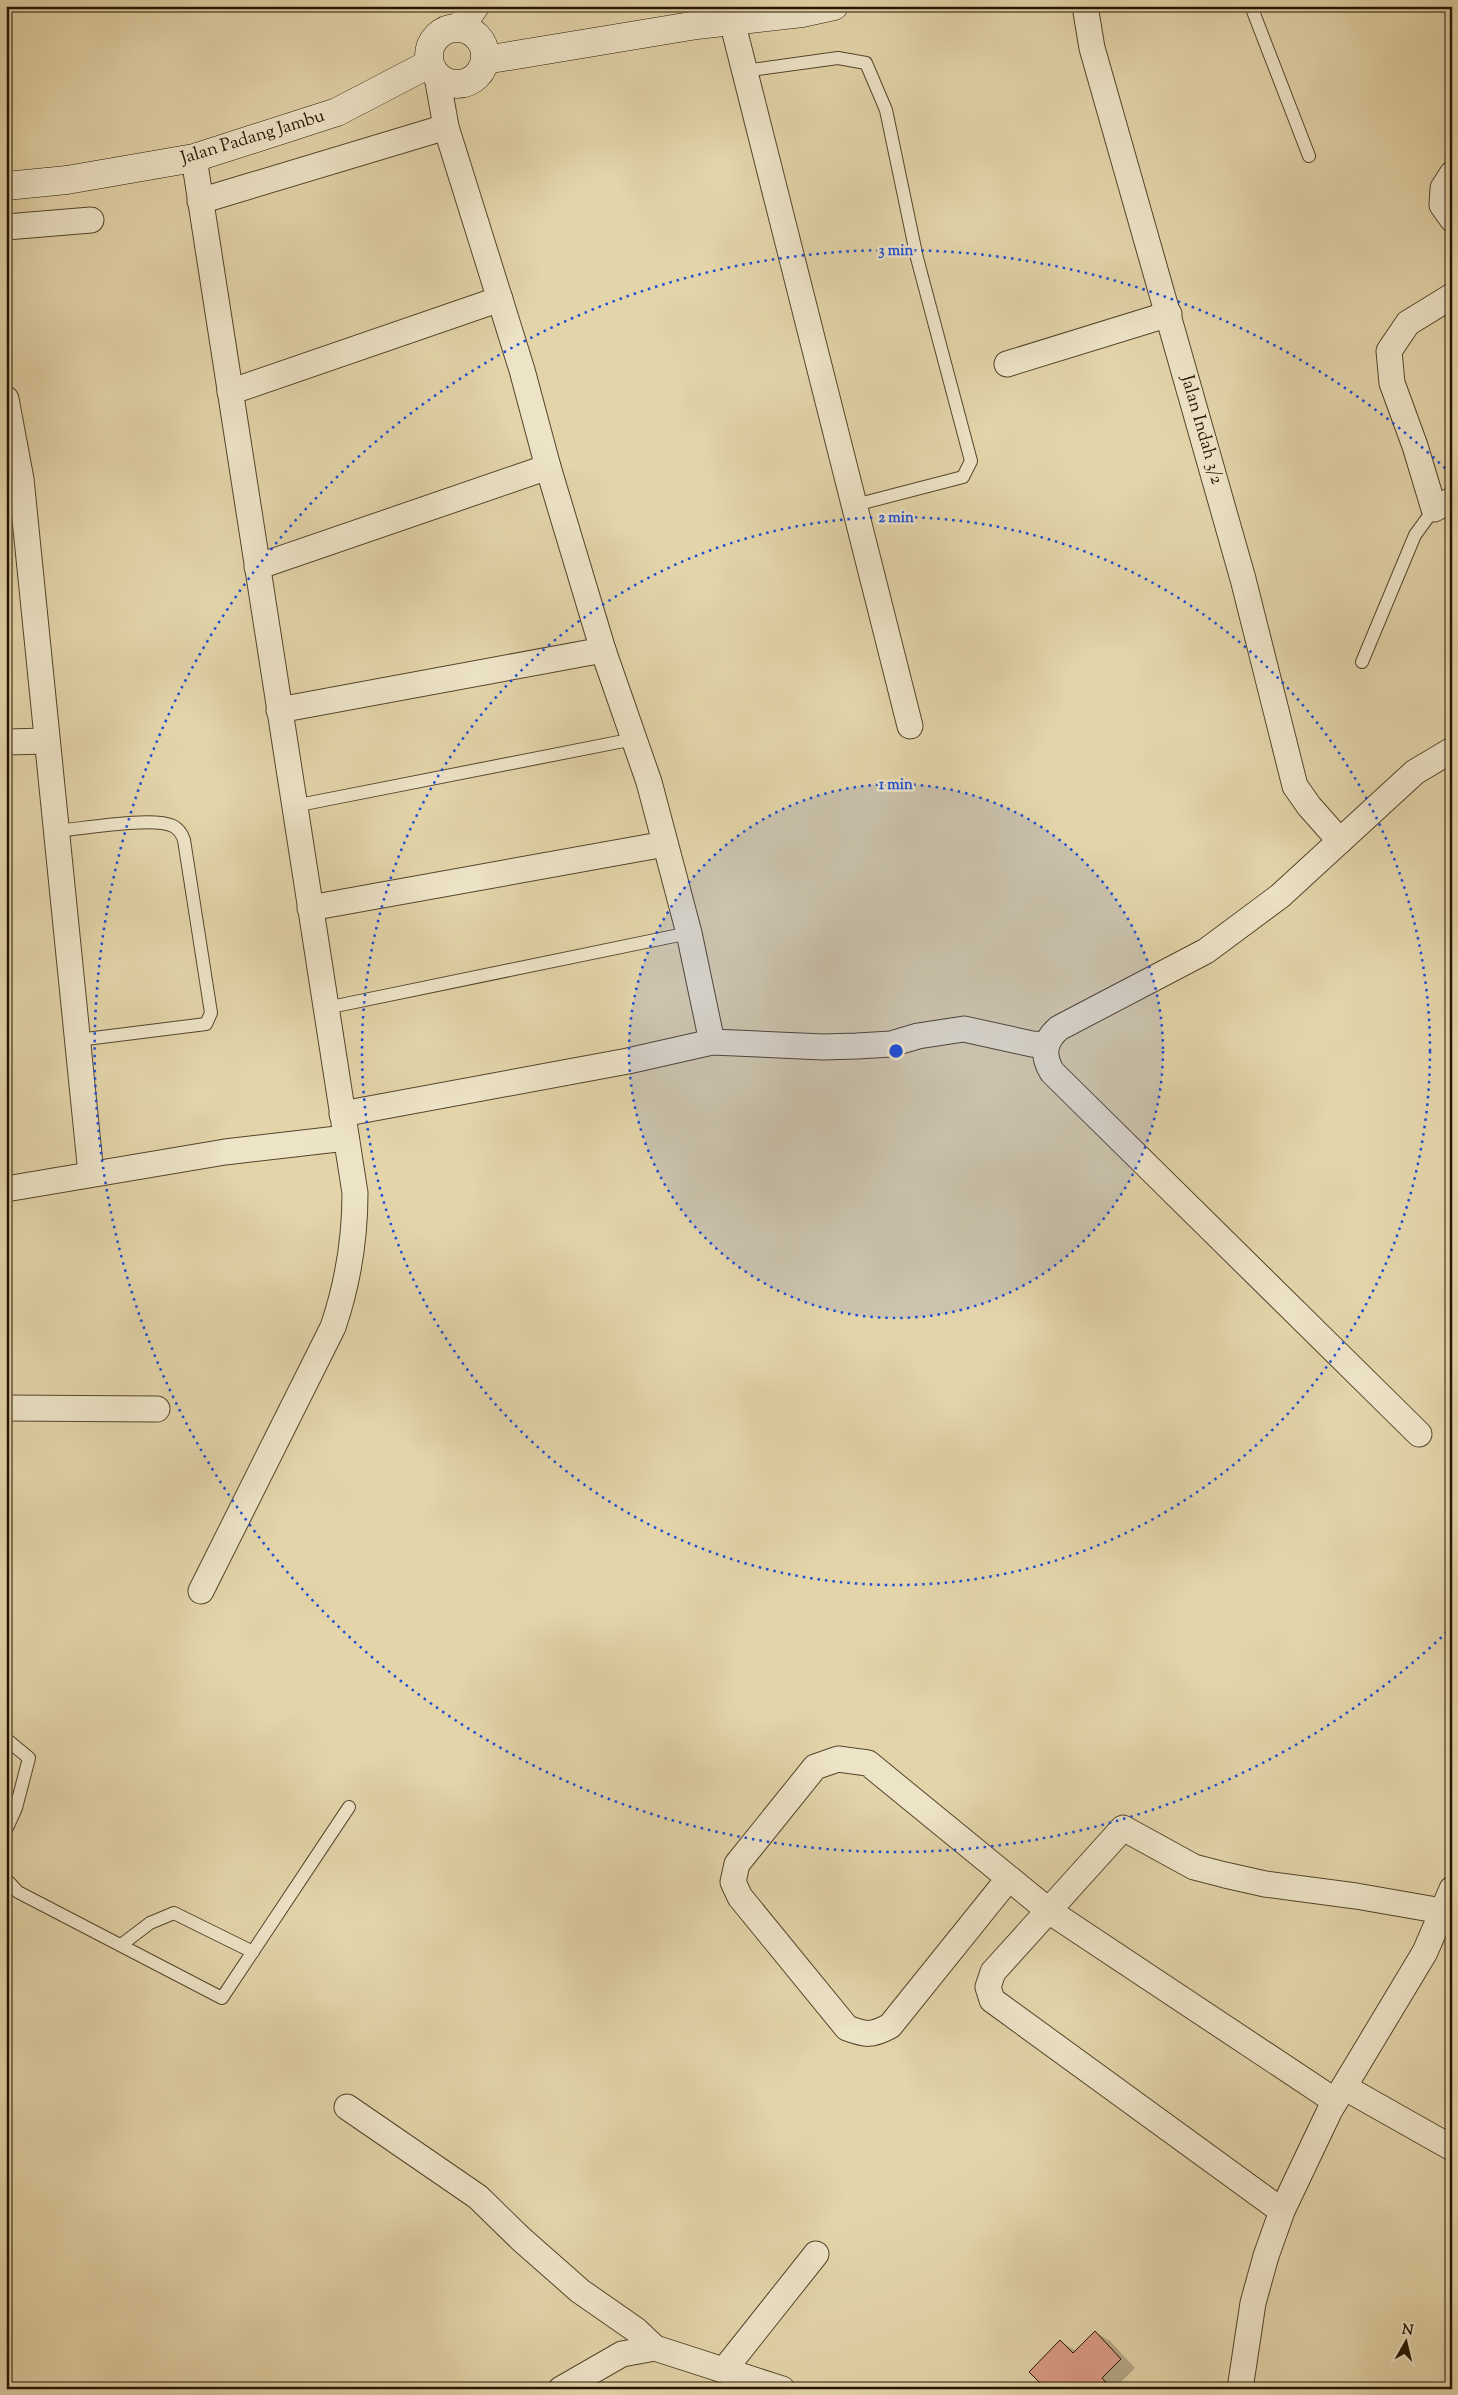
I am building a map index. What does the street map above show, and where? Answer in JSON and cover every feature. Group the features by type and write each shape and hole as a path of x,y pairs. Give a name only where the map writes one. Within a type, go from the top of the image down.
{"street":[{"path":"485,60 732,21 802,13 834,6"},
{"name":"Jalan Indah 3/2","path":"1085,6 1092,48 1243,578 1295,786 1309,806 1340,841"},
{"path":"433,70 453,84 470,81 478,76 485,60 482,42 469,30 467,17 442,31 434,38 430,45 433,70 446,127 522,370 548,467 603,650 649,782 689,933 712,1042"},
{"path":"732,21 910,726"},
{"name":"Jalan Padang Jambu","path":"6,186 67,180 194,158 337,112 433,70"},
{"path":"200,201 446,127"},
{"path":"194,158 355,1193 355,1226 351,1260 341,1304 333,1328 201,1591"},
{"path":"1452,174 1443,188 1442,205 1452,219"},
{"path":"6,227 91,220"},
{"path":"1443,504 1416,446 1392,383 1389,351 1408,323 1452,296"},
{"path":"230,392 500,299"},
{"path":"1007,364 1169,314"},
{"path":"6,399 14,480 47,741 92,1174"},
{"path":"257,568 548,467"},
{"path":"279,710 603,650"},
{"path":"6,742 47,741"},
{"path":"1419,1434 1052,1072 1047,1063 1046,1045 1050,1036 1059,1028 1206,951 1280,896 1415,772 1452,750"},
{"path":"310,908 665,844"},
{"path":"342,1114 628,1061 712,1042 823,1047 874,1045 891,1044 918,1036 964,1029 1032,1044 1046,1045"},
{"path":"6,1189 225,1152 346,1138"},
{"path":"6,1408 157,1409"},
{"path":"1009,1878 890,2026 877,2033 866,2034 847,2028 740,1897 733,1882 737,1864 815,1767 838,1759 868,1763 1009,1878 1049,1911 1339,2094 1452,2148"},
{"path":"1240,2389 1254,2303 1266,2256 1282,2211 1339,2094 1425,1952 1447,1900 1356,1896 1265,1884 1194,1867 1123,1828 993,1972 988,1987 992,2000 1282,2211"},
{"path":"347,2107 478,2197 521,2239 580,2291 636,2330 655,2348 782,2389"},
{"path":"724,2370 816,2254"},
{"path":"560,2389 622,2354 655,2348"}],"lane":[{"path":"1251,6 1309,156"},
{"path":"744,71 838,58 866,64 886,110 917,258 971,461 964,477 854,505"},
{"path":"1362,662 1415,534 1443,504"},
{"path":"294,806 634,739"},
{"path":"56,831 149,822 168,824 180,831 184,840 211,1013 206,1024 78,1040"},
{"path":"326,1008 689,933"},
{"path":"6,1739 29,1758 16,1808 6,1830"},
{"path":"6,1879 18,1892 222,1998 349,1807"},
{"path":"121,1945 150,1923 174,1913 253,1952"}],"building":[{"path":"1095,2331 1121,2359 1102,2378 1112,2389 1046,2389 1029,2372 1060,2340 1073,2353"}]}
